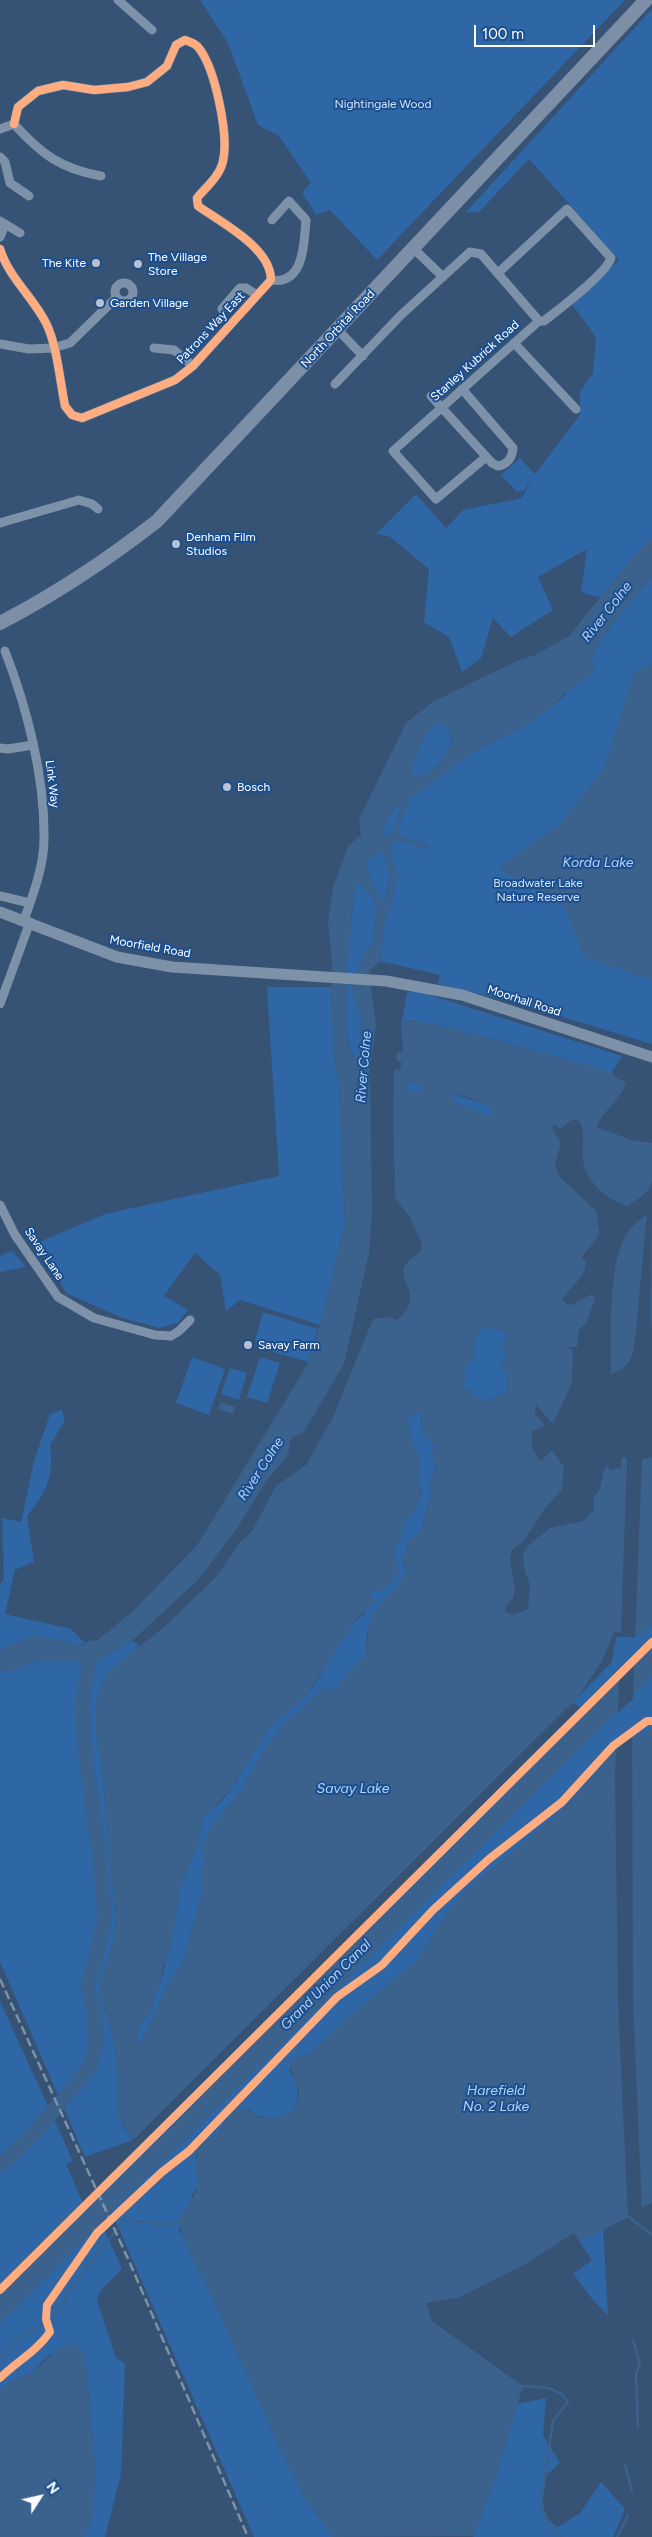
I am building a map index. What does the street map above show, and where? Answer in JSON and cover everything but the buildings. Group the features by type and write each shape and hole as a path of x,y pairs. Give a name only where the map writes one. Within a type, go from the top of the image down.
{"main road":[{"name":"North Orbital Road","path":"0,623 48,598 98,566 157,521 646,0"}],"street":[{"path":"118,0 152,30"},
{"path":"14,124 18,107 38,91 63,85 94,90 128,87 147,82 167,66 176,45 185,40 191,42 197,45 208,60 220,98 223,126 224,161 214,179 196,198 198,206 242,237 265,259 271,271 271,280 280,282 289,279 299,266 306,220 289,201 272,220"},
{"path":"0,129 14,124"},
{"path":"14,124 34,146 66,167 101,176"},
{"path":"0,157 5,162 10,183 29,196"},
{"path":"498,273 567,208 611,258 609,265 581,290 544,321 539,321"},
{"path":"0,237 3,223 20,233"},
{"path":"413,248 443,277"},
{"path":"0,249 5,265 45,320 51,333 53,348"},
{"name":"Stanley Kubrick Road","path":"335,384 400,315 470,252 476,251 481,254 539,321 394,451 436,499 486,457"},
{"name":"Patrons Way East","path":"53,348 64,406 72,415 82,418 175,380 193,366 271,280"},
{"path":"222,309 240,288 246,288 257,296"},
{"path":"0,344 29,350 53,348 70,343 80,336 88,324 117,297"},
{"path":"337,329 363,356"},
{"path":"514,343 576,409"},
{"name":"Patrons Way East","path":"154,348 174,350 193,366"},
{"path":"431,396 486,457 498,466 504,465 513,454 513,448 462,389"},
{"path":"0,523 79,500 92,504 98,509"},
{"name":"Link Way","path":"5,651 33,745 41,781 44,840 35,891 27,921"},
{"path":"0,748 8,749 33,745"},
{"path":"0,896 30,904"},
{"name":"Moorfield Road","path":"0,912 27,921 78,944 117,957 172,967 386,982"},
{"path":"0,1004 27,921"},
{"name":"Moorhall Road","path":"386,982 462,995 652,1057"},
{"name":"Savay Lane","path":"0,1204 15,1234 58,1297 94,1318 133,1330 171,1336 190,1320"}],"green space":[{"name":"Nightingale Wood","path":"200,0 625,0 377,260 330,210 316,215 302,192 311,183 279,136 258,125 228,43"},
{"path":"652,9 652,538 601,598 581,592 587,549 538,577 553,610 511,637 493,618 481,658 462,672 449,637 424,622 429,569 389,536 376,534 416,494 446,528 463,510 522,498 533,477 524,491 517,492 501,475 520,458 535,474 580,415 580,392 593,373 596,337 572,304 619,260 529,159 479,212 465,213"},
{"name":"Broadwater Lake Nature Reserve","path":"652,577 652,1044 516,1003 438,984 440,975 380,961 384,926 398,874 392,861 390,844 398,840 431,849 427,845 400,836 399,826 409,799 469,755 528,724 558,702 594,665 591,658 612,624"},
{"path":"440,722 448,727 452,743 431,771 419,777 412,776 420,745 429,731"},
{"path":"402,803 393,834 390,837 381,833 394,808"},
{"path":"383,852 388,866 389,877 384,903 370,878 367,866 367,860"},
{"path":"360,881 362,887 374,898 377,909 373,943 364,953 353,993 361,1017 360,1053 355,1057 350,1045 346,1002 355,886"},
{"path":"267,987 331,987 334,1054 339,1086 345,1223 320,1325 240,1300 226,1311 220,1275 195,1253 164,1296 188,1310 178,1323 159,1328 123,1318 66,1293 37,1243 105,1214 279,1176"},
{"path":"417,991 622,1056 612,1072 608,1072 479,1035 407,1020 401,1025 407,993"},
{"path":"409,1082 422,1085 423,1092 407,1091 406,1087"},
{"path":"456,1095 492,1106 493,1112 489,1116 455,1103 452,1100"},
{"path":"12,1251 26,1267 0,1272 0,1256"},
{"path":"263,1312 318,1329 308,1362 260,1348 261,1342 255,1340"},
{"path":"491,1327 507,1333 503,1349 507,1354 502,1367 507,1373 508,1395 499,1395 482,1402 462,1384 466,1377 466,1366 474,1357 473,1346 480,1329"},
{"path":"192,1357 225,1369 209,1415 176,1403"},
{"path":"260,1357 280,1363 267,1403 247,1397"},
{"path":"230,1368 247,1373 239,1400 221,1394"},
{"path":"62,1410 65,1421 50,1445 51,1466 48,1483 40,1499 27,1516 34,1562 15,1570 5,1614 71,1629 86,1644 0,1650 0,1584 4,1580 2,1518 21,1522 34,1461 50,1414"},
{"path":"416,1411 422,1414 421,1424 436,1449 432,1454 436,1467 429,1484 432,1495 424,1518 422,1531 406,1542 408,1547 403,1564 407,1571 376,1614 368,1630 366,1658 350,1670 339,1687 334,1690 324,1688 282,1726 266,1747 240,1792 211,1827 201,1846 205,1860 202,1869 202,1892 184,1960 168,1984 141,2043 136,2039 141,2023 151,2011 155,1993 160,1986 179,1900 178,1893 199,1841 203,1817 223,1799 269,1729 312,1689 345,1634 365,1614 370,1595 395,1555 394,1548 401,1540 401,1529 422,1494 418,1481 420,1460 413,1444 406,1416 409,1413 416,1419"},
{"path":"652,1623 652,1647 591,1707 581,1707 572,1703 612,1662 616,1637 639,1636"},
{"path":"132,1641 140,1646 110,1670 102,1684 96,1702 96,1733 101,1761 116,1919 113,1944 100,1982 101,1997 114,2041 123,2126 133,2140 85,2157 0,1962 0,1672 18,1669 34,1661 98,1661"},
{"path":"652,1676 652,1732 648,1732 601,1767 559,1814 465,1891 446,1914 415,1963 356,2010 309,2055 296,2057 289,2070 297,2090 297,2100 293,2111 276,2118 264,2118 248,2109 229,2112 219,2134 202,2143 196,2156 199,2184 192,2195 191,2204 179,2229 206,2283 304,2497 333,2537 254,2537 111,2211"},
{"path":"0,2001 73,2161 66,2164 90,2219 0,2309"},
{"path":"101,2222 122,2269 100,2291 97,2301 116,2358 125,2363 121,2473 105,2537 83,2537 93,2515 95,2463 85,2355 75,2343 47,2357 30,2374 11,2381 0,2391 0,2323"},
{"path":"603,2229 608,2315 593,2300 573,2274 592,2260 579,2241"},
{"path":"546,2398 543,2435 560,2463 544,2477 545,2512 552,2523 558,2527 580,2513 601,2482 625,2509 613,2537 473,2537 495,2480 517,2404"}],"water":[{"name":"River Colne","path":"652,537 652,577 612,624 591,658 595,669 591,674 563,695 553,707 528,724 469,755 409,799 399,826 400,836 427,845 432,849 399,840 390,844 392,861 398,874 384,926 380,961 369,971 376,1025 370,1068 372,1213 369,1253 344,1364 303,1433 291,1438 288,1455 266,1481 238,1527 198,1580 132,1641 98,1661 34,1661 18,1669 0,1672 0,1650 34,1635 81,1645 95,1642 133,1611 198,1544 307,1365 320,1325 345,1223 339,1086 334,1054 331,987 332,961 328,922 333,887 348,846 361,835 359,819 406,723 434,701 519,660 535,655 569,636 631,559","holes":["440,722 448,727 452,743 431,771 419,777 412,776 420,745 434,726","402,804 393,834 390,837 382,833 394,808","383,852 388,865 389,877 384,903 370,877 367,860","360,881 362,887 374,898 377,909 373,943 364,952 351,987 361,1017 360,1053 355,1057 350,1045 346,1002 355,886"]},
{"name":"Korda Lake","path":"652,663 652,980 584,957 565,907 498,868 559,825 605,767 634,672"},
{"name":"Savay Lake","path":"407,1020 425,1022 612,1072 618,1079 626,1082 621,1094 597,1127 631,1140 652,1143 652,1181 648,1191 628,1206 620,1204 606,1195 589,1177 583,1161 583,1133 580,1122 573,1119 560,1129 555,1124 552,1128 561,1143 555,1165 559,1176 597,1212 599,1235 581,1258 586,1260 584,1272 562,1300 569,1305 593,1294 595,1302 588,1319 579,1330 577,1347 567,1347 573,1350 572,1383 553,1424 536,1405 535,1415 546,1425 532,1431 532,1448 541,1461 552,1450 564,1467 562,1490 546,1507 524,1541 512,1550 510,1559 515,1589 513,1598 506,1605 505,1612 514,1615 528,1609 530,1585 524,1569 523,1555 528,1546 550,1528 583,1521 594,1511 594,1496 600,1489 605,1468 608,1465 610,1470 621,1468 621,1457 642,1459 652,1457 652,1623 639,1636 614,1632 602,1661 578,1697 133,2140 117,2115 117,2070 114,2041 101,1997 100,1982 113,1944 116,1919 101,1761 96,1733 96,1702 102,1684 110,1670 164,1627 216,1577 240,1542 252,1531 276,1486 306,1465 333,1417 373,1319 387,1317 397,1320 407,1309 410,1300 404,1269 408,1261 420,1253 422,1243 409,1216 395,1198 394,1069 399,1070 402,1063 396,1060 397,1053 403,1051 401,1025","holes":["409,1082 422,1085 422,1092 407,1091 406,1087","456,1095 465,1096 491,1106 493,1112 489,1116 455,1103 453,1100","492,1327 507,1333 503,1349 506,1354 502,1367 507,1373 508,1394 499,1395 482,1402 462,1384 466,1377 466,1366 475,1357 473,1346 480,1329","416,1412 422,1414 422,1432 436,1449 432,1454 436,1467 429,1485 432,1495 424,1518 422,1531 406,1542 407,1552 401,1556 407,1571 371,1619 366,1658 349,1669 346,1678 338,1681 339,1687 334,1690 324,1688 282,1726 266,1747 240,1792 211,1827 201,1846 205,1860 202,1869 202,1892 184,1960 168,1984 141,2043 136,2039 141,2023 151,2011 155,1993 160,1986 163,1965 168,1960 179,1900 178,1893 199,1841 203,1817 213,1810 231,1788 270,1728 306,1696 358,1617 374,1604 376,1600 370,1595 373,1590 378,1592 390,1584 399,1571 394,1548 401,1540 401,1529 405,1528 405,1522 417,1508 422,1494 418,1481 420,1460 413,1444 406,1416 410,1413 416,1420"]},
{"path":"645,1216 652,1216 652,1320 649,1332 635,1340 632,1356 626,1365 611,1374 612,1298 617,1259 622,1243 630,1229"},
{"path":"220,1402 235,1407 233,1414 218,1409"},
{"name":"Grand Union Canal","path":"652,1647 652,1676 644,1685 0,2323 0,2295"},
{"name":"Harefield No. 2 Lake","path":"652,1732 652,2202 623,2220 579,2241 574,2233 524,2265 460,2297 426,2303 432,2321 523,2386 495,2480 474,2536 333,2537 304,2497 181,2230 179,2217 194,2196 198,2183 195,2173 199,2149 206,2141 219,2134 229,2112 237,2106 259,2117 269,2119 280,2117 293,2111 299,2094 289,2064 296,2057 309,2055 356,2010 415,1963 446,1914 465,1891 559,1814 613,1752 630,1738"},
{"path":"75,2343 85,2355 95,2463 93,2515 83,2537 0,2537 0,2391 11,2381 30,2374 59,2349"}],"pier":[{"path":"647,1214 652,1214 650,1334 637,1341 636,1358 633,1361"},
{"path":"627,1454 642,1457 635,1638 621,1635"},
{"path":"634,1661 633,1699 618,1713 619,1676"},
{"path":"632,1735 633,2002 642,2211 628,2219 618,2000 615,1772 617,1746"}],"waterway":[{"path":"0,2165 32,2136 90,2067 96,2043 95,2015 88,1987 105,1919 101,1867 86,1759 82,1708 91,1648"},
{"path":"628,2216 652,2235"},
{"path":"0,2360 17,2338 54,2318 75,2283 124,2220 161,2224 178,2223"},
{"path":"633,2340 640,2364 636,2373 638,2428"},
{"path":"523,2386 554,2390 568,2402 553,2421 541,2504 550,2527 561,2537"},
{"path":"625,2464 632,2492"},
{"path":"617,2537 628,2516"}],"railway":[{"path":"0,1979 129,2261 248,2537"}],"cycle path":[{"path":"0,249 9,269 41,314 50,332 56,352 65,406 72,415 82,418 175,380 193,366 271,280 269,268 263,257 254,247 232,228 198,206 197,198 216,176 223,161 224,135 215,85 204,57 194,44 185,40 176,45 167,66 147,82 128,87 94,90 63,85 38,91 18,107 14,124"},
{"path":"0,2290 652,1642"},
{"path":"0,2378 33,2351 50,2332 46,2319 47,2305 97,2233 162,2172 189,2151 337,1997 382,1965 433,1910 489,1859 562,1802 613,1746 647,1721 652,1721"}],"place":[{"name":"The Kite","path":"96,263"},
{"name":"The Village Store","path":"138,264"},
{"name":"Garden Village","path":"100,303"},
{"name":"Denham Film Studios","path":"176,544"},
{"name":"Bosch","path":"227,787"},
{"name":"Savay Farm","path":"248,1345"}]}
